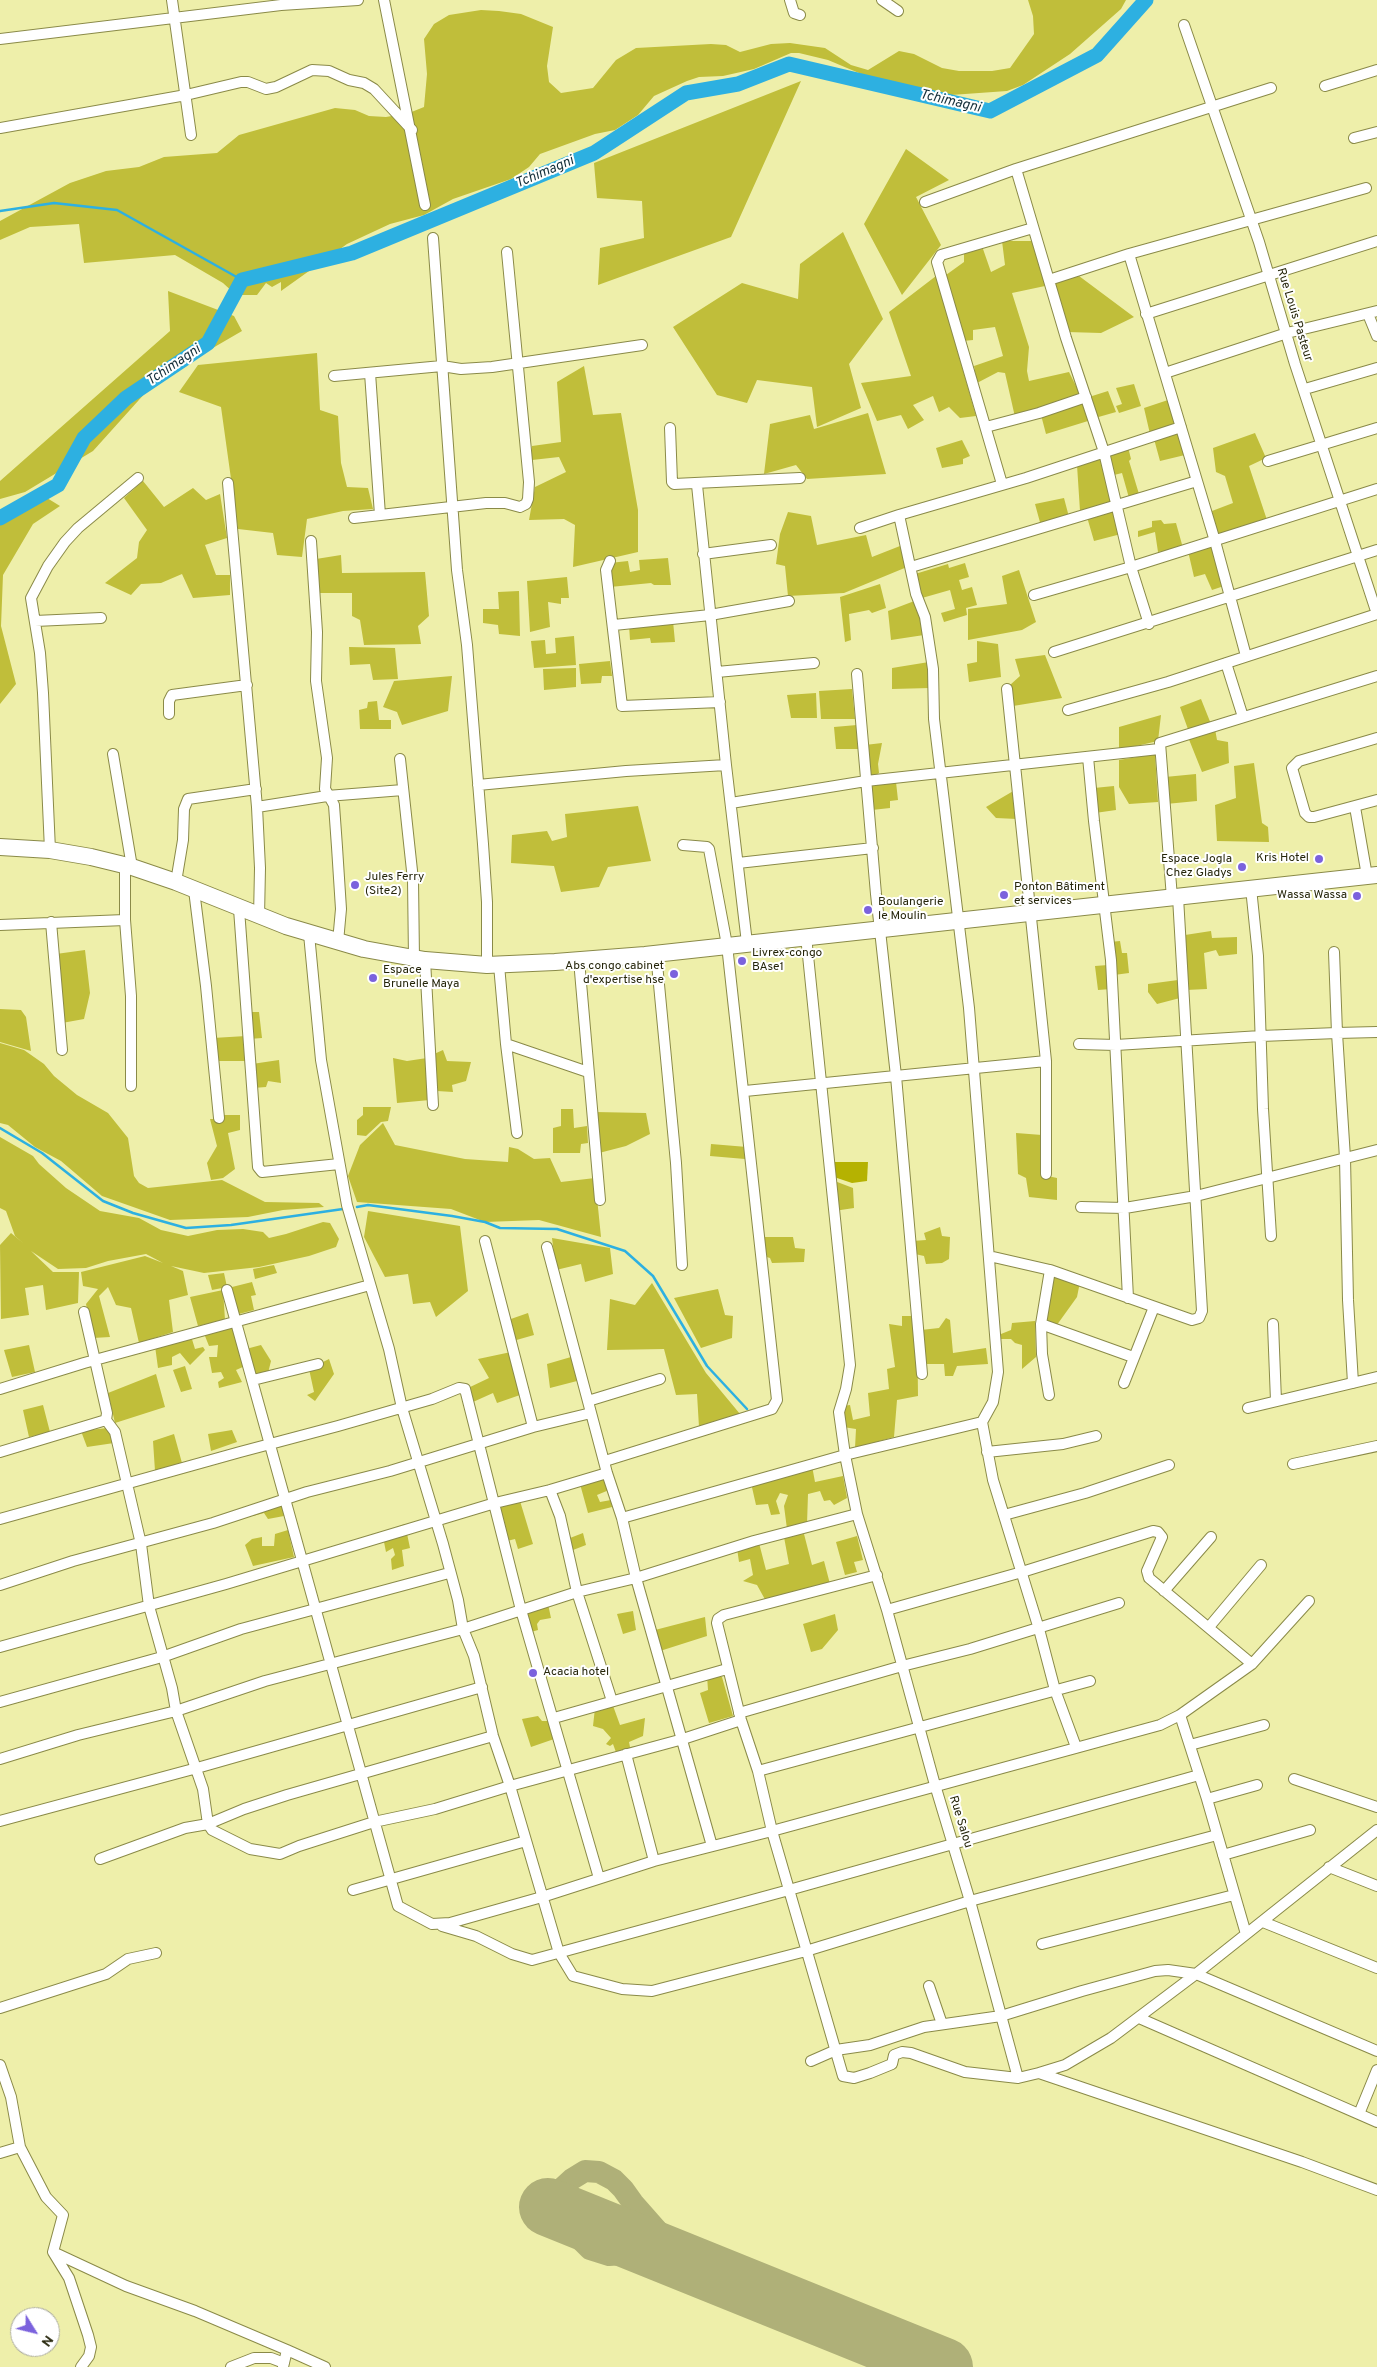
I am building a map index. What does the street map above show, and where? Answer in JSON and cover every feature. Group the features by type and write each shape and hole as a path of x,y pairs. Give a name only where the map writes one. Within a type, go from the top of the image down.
{"highway":[{"path":"0,847 50,850 91,857 128,867 176,882 259,917 338,942 419,959 493,965 656,954 806,936 1372,876"}],"street":[{"path":"172,0 191,135"},
{"path":"0,39 281,5 358,0"},
{"path":"384,0 412,130 425,205"},
{"path":"790,0 794,13 800,15"},
{"path":"882,0 898,11"},
{"name":"Rue Louis Pasteur","path":"1184,25 1251,220 1377,614"},
{"path":"0,128 241,82 248,82 266,89 276,88 312,70 323,70 364,83 374,89 412,130"},
{"path":"1324,86 1377,70"},
{"path":"925,202 1016,169 1271,88"},
{"path":"1354,138 1377,132"},
{"path":"1016,169 1066,338 1104,452 1131,567 1149,624"},
{"path":"1049,280 1129,254 1366,188"},
{"path":"1002,484 937,262 941,255 1034,228"},
{"path":"433,238 453,506 487,902 493,965 506,1044 517,1133"},
{"path":"1146,314 1377,240"},
{"path":"354,518 453,506 505,503 520,507 526,504 529,482 507,252"},
{"path":"1129,254 1197,481 1246,656"},
{"path":"1165,372 1287,333 1372,312 1377,336"},
{"path":"334,376 442,366 461,368 492,367 642,345"},
{"path":"1305,389 1377,368"},
{"path":"370,373 380,515"},
{"path":"986,428 1039,413 1086,396"},
{"path":"860,528 1181,427"},
{"path":"670,428 672,482 678,485 800,478"},
{"path":"1268,461 1377,428"},
{"path":"50,850 43,693 31,598 48,566 78,528 138,478"},
{"path":"911,568 1197,481"},
{"path":"228,483 256,789 260,868 259,917"},
{"path":"698,485 703,554 747,943"},
{"path":"1034,595 1131,567 1377,489"},
{"path":"899,515 916,594 925,618 933,669 934,719 958,920 973,1068 998,1372 993,1402 982,1422 993,1480 1040,1629 1056,1690 1076,1747"},
{"path":"311,541 317,632 316,681 327,758 325,783 327,796 334,805 338,847 340,909 338,942"},
{"path":"703,554 771,545"},
{"path":"1054,652 1149,624 1377,550"},
{"path":"610,561 606,570 614,625 622,706 720,702"},
{"path":"614,625 710,616 789,601"},
{"path":"1068,710 1168,682 1377,614"},
{"path":"35,621 101,618"},
{"path":"717,672 814,663"},
{"path":"1226,663 1243,717"},
{"path":"857,674 896,1076 922,1374"},
{"path":"989,1256 1050,1270 1192,1320 1199,1318 1201,1315 1196,1196 1187,1042 1175,897 1159,745 1162,742 1377,676"},
{"path":"169,714 168,701 172,695 247,685"},
{"path":"1008,689 1046,1061 1046,1174"},
{"path":"1377,738 1299,761 1292,768 1305,813 1309,817 1377,800"},
{"path":"731,802 866,781 1159,749"},
{"path":"113,754 128,867 125,920 131,996 130,1086"},
{"path":"1088,757 1111,960 1125,1208 1128,1298"},
{"path":"400,759 433,1105"},
{"path":"478,785 626,771 726,765"},
{"path":"176,882 184,840 184,809 188,799 256,789"},
{"path":"257,807 327,796 404,790"},
{"path":"1354,807 1372,876"},
{"path":"605,1461 772,1409 776,1405 777,1400 727,945 709,849 707,847 682,845"},
{"path":"738,863 873,848"},
{"path":"1251,888 1258,962 1266,1179 1270,1236"},
{"path":"194,890 219,1118"},
{"path":"240,909 258,1167 262,1172 339,1164"},
{"path":"0,925 125,920"},
{"path":"51,922 62,1050"},
{"path":"309,934 322,1060 347,1205 389,1349 402,1408 443,1544 458,1600 463,1629 474,1656 493,1736 510,1786 559,1953 574,1976 622,1989 652,1991 806,1950 970,1901 1217,1835"},
{"name":"Rue Salou","path":"806,936 850,1365 846,1389 839,1412 845,1455 857,1514 888,1610 935,1785 970,1901 1018,2078"},
{"path":"1334,952 1345,1158 1348,1300 1353,1383"},
{"path":"656,954 676,1163 682,1265"},
{"path":"579,960 600,1200"},
{"path":"1079,1044 1116,1045 1261,1036 1377,1032"},
{"path":"506,1044 588,1072"},
{"path":"744,1091 1046,1061"},
{"path":"1081,1207 1125,1208 1196,1196 1377,1150"},
{"path":"485,1241 534,1427"},
{"path":"547,1247 607,1473 622,1518 636,1578 712,1846"},
{"path":"1049,1395 1042,1354 1041,1324 1050,1270"},
{"path":"0,1390 95,1360 370,1285"},
{"path":"227,1290 300,1560 348,1724 388,1879 398,1906 432,1924 476,1936 512,1954 532,1960 1199,1775"},
{"path":"1124,1383 1154,1307"},
{"path":"84,1312 107,1413 106,1420 118,1437 126,1485 141,1544 149,1606 172,1688 176,1711 203,1789 208,1824 212,1830 250,1849 280,1854 374,1822 435,1809 510,1786 683,1740 740,1716 902,1666 1040,1629 1119,1603"},
{"path":"1041,1324 1133,1357"},
{"path":"1273,1324 1276,1401"},
{"path":"252,1380 318,1364"},
{"path":"1248,1408 1377,1377"},
{"path":"588,1401 660,1379"},
{"path":"0,1519 402,1408 463,1388 467,1391 521,1610 554,1718 599,1878"},
{"path":"0,1585 73,1561 141,1544 307,1492 419,1463 534,1427 591,1413"},
{"path":"0,1452 106,1420"},
{"path":"622,1518 845,1455 982,1422"},
{"path":"987,1452 1063,1444 1096,1436"},
{"path":"1293,1464 1377,1446"},
{"path":"1004,1515 1085,1493 1169,1465"},
{"path":"0,1646 128,1609 149,1606 495,1503 550,1490 607,1473"},
{"path":"550,1490 560,1516 577,1592 612,1701"},
{"path":"0,1759 78,1735 176,1711 265,1681 463,1629 577,1592 636,1578 754,1540 857,1514"},
{"path":"888,1610 1022,1572 1153,1531 1158,1532 1162,1537 1147,1575 1252,1664"},
{"path":"1164,1591 1211,1537"},
{"path":"1209,1627 1261,1566"},
{"path":"0,1702 162,1657 241,1629 449,1572"},
{"path":"877,1575 721,1617 718,1620 717,1628 740,1716 758,1771 772,1831 827,2027 843,2076 854,2078 892,2064 894,2056 902,2052 911,2053 965,2072 1018,2078 1066,2065 1085,2055 1139,2018 1263,1922 1377,1830"},
{"path":"432,1924 450,1924 654,1861 772,1831 1160,1725 1180,1715 1252,1664 1309,1601"},
{"path":"554,1718 667,1684 727,1669"},
{"path":"758,1771 1090,1681"},
{"path":"0,1821 197,1768 482,1687"},
{"path":"1180,1715 1208,1799 1246,1934"},
{"path":"1190,1745 1264,1725"},
{"path":"100,1859 185,1828 208,1824 244,1809 493,1736"},
{"path":"626,1754 654,1861"},
{"path":"1294,1779 1377,1808"},
{"path":"1208,1799 1257,1785"},
{"path":"1223,1855 1310,1830"},
{"path":"353,1890 526,1842"},
{"path":"1330,1867 1377,1886"},
{"path":"1042,1944 1234,1895"},
{"path":"1263,1922 1377,1968"},
{"path":"0,2008 106,1974 128,1959 156,1952"},
{"path":"812,2060 836,2050 870,2045 924,2027 1001,2016 1155,1971 1180,1971 1196,1974 1377,2051"},
{"path":"930,1986 942,2024"},
{"path":"1139,2018 1377,2122"},
{"path":"0,2065 11,2097 20,2147 46,2197 62,2215 53,2252 69,2278 88,2335 91,2348 89,2356 81,2367"},
{"path":"1359,2114 1377,2070"},
{"path":"1039,2073 1302,2162 1377,2190"},
{"path":"0,2153 20,2147"},
{"path":"53,2252 126,2286 195,2311 325,2367"},
{"path":"231,2367 254,2358 271,2358 283,2365 287,2350"}],"shaded area":[{"path":"1028,0 1126,0 1121,9 1070,54 1023,85 1007,91 951,95 878,81 828,60 799,53 791,53 754,69 723,76 699,77 687,81 654,96 638,115 615,130 595,134 540,154 529,167 511,179 453,199 424,215 390,224 347,244 281,291 281,282 272,287 266,283 257,295 236,295 223,283 175,255 84,263 79,224 30,227 0,240 0,221 70,183 106,171 139,167 164,157 217,153 239,135 335,108 355,110 369,116 386,117 409,113 424,107 427,74 424,39 434,24 449,15 481,10 499,11 521,14 553,27 547,66 549,82 561,93 593,88 616,60 636,48 711,44 726,45 740,52 771,44 790,43 825,48 851,65 868,70 899,51 914,54 942,68 959,71 992,71 1010,68 1034,34 1033,16"},
{"path":"801,81 731,237 598,285 600,248 644,238 642,201 597,198 594,163"},
{"path":"906,149 949,180 916,197 941,245 902,295 864,224"},
{"path":"843,232 883,319 849,364 861,408 817,427 812,387 757,380 747,403 717,395 673,327 742,283 798,299 800,264"},
{"path":"1002,241 1032,241 1045,286 1012,293 1029,347 1027,371 1029,381 1069,372 1081,396 1015,417 1005,373 998,372 977,383 974,366 1003,356 995,327 973,330 973,340 963,341 946,275 964,262 964,250 983,249 991,272 1005,265"},
{"path":"936,276 976,416 960,418 949,407 939,412 933,396 913,405 924,420 908,429 901,415 877,421 861,383 911,376 889,312"},
{"path":"1079,276 1134,317 1101,333 1067,332 1053,283"},
{"path":"168,291 234,316 242,331 156,381 93,451 25,492 0,499 0,481 170,331"},
{"path":"317,353 320,410 338,416 341,463 347,487 368,488 373,509 343,511 307,519 302,557 277,555 273,533 238,529 221,407 179,392 198,365"},
{"path":"584,366 593,415 621,413 638,510 638,552 573,567 575,525 564,519 529,520 535,487 566,472 559,457 532,460 532,446 561,442 557,382"},
{"path":"1134,384 1141,406 1119,413 1116,406 1122,404 1116,388"},
{"path":"1108,391 1116,412 1095,418 1089,397"},
{"path":"1083,400 1088,421 1046,434 1041,415"},
{"path":"1168,400 1176,426 1150,434 1144,408"},
{"path":"868,413 886,474 807,479 796,465 764,474 770,424 810,415 814,429"},
{"path":"1178,430 1185,455 1160,461 1154,439"},
{"path":"1255,433 1266,458 1249,466 1267,520 1216,537 1212,511 1233,503 1225,476 1216,472 1213,448"},
{"path":"962,440 970,456 963,459 963,464 942,468 936,448"},
{"path":"1128,447 1131,459 1129,461 1139,494 1129,498 1122,473 1110,476 1106,453"},
{"path":"1103,456 1112,503 1080,511 1077,465"},
{"path":"143,481 164,507 193,488 206,500 220,494 227,538 205,545 216,575 230,575 230,595 193,598 182,574 161,583 141,584 131,595 105,583 137,558 139,542 147,530 124,498"},
{"path":"47,498 60,506 33,524 3,575 1,626 16,684 0,704 0,522"},
{"path":"1064,498 1069,517 1041,526 1035,504"},
{"path":"1114,510 1121,534 1094,541 1087,517"},
{"path":"788,512 811,516 817,545 866,535 872,557 900,546 907,567 844,593 788,596 785,566 776,564 780,534"},
{"path":"1161,520 1164,524 1176,523 1183,548 1158,552 1155,532 1138,537 1138,531 1152,527 1152,521"},
{"path":"1212,544 1224,586 1212,590 1205,574 1194,577 1188,551"},
{"path":"341,555 342,573 425,572 429,616 418,626 421,644 364,645 360,620 352,616 352,593 318,593 316,559"},
{"path":"668,558 671,585 654,585 651,583 610,587 610,563 628,561 630,572 640,570 639,560"},
{"path":"965,563 969,577 959,580 962,590 972,587 977,605 966,608 967,615 944,622 941,613 955,609 950,590 922,598 915,574 948,564 949,568"},
{"path":"1019,570 1036,622 1022,630 968,640 968,609 1007,604 1002,576"},
{"path":"567,577 569,598 561,598 561,604 548,602 550,627 530,632 527,581"},
{"path":"880,584 886,608 872,613 869,610 849,614 851,640 845,642 840,597"},
{"path":"519,591 520,636 499,634 498,625 483,623 483,609 499,609 498,592"},
{"path":"917,600 924,635 891,640 888,611"},
{"path":"673,621 675,642 651,643 650,638 630,640 629,625"},
{"path":"574,636 576,665 534,668 531,641 545,640 546,654 556,653 555,638"},
{"path":"977,641 998,644 1001,677 969,682 967,664 977,662"},
{"path":"349,647 395,648 398,679 373,680 370,664 350,665"},
{"path":"1045,655 1062,698 1013,706 1010,685 1020,676 1015,659"},
{"path":"610,661 612,676 602,676 601,683 581,684 579,664"},
{"path":"929,662 930,688 892,689 892,668"},
{"path":"576,668 576,687 544,690 543,669"},
{"path":"452,676 448,711 402,725 397,712 383,707 394,681"},
{"path":"852,689 855,719 821,719 819,691"},
{"path":"816,693 817,718 791,718 787,695"},
{"path":"1201,699 1211,724 1189,732 1180,707"},
{"path":"377,701 379,720 391,720 391,729 360,729 359,710 367,708 368,702"},
{"path":"1161,715 1158,741 1119,750 1119,727"},
{"path":"857,725 858,749 836,749 834,727"},
{"path":"1215,729 1217,740 1228,742 1229,763 1202,772 1188,737"},
{"path":"882,743 878,764 879,773 869,779 865,745"},
{"path":"1155,754 1158,802 1129,804 1119,787 1119,760"},
{"path":"1254,763 1262,823 1268,827 1269,842 1217,841 1215,805 1236,798 1234,766"},
{"path":"1196,774 1197,801 1166,804 1165,777"},
{"path":"896,782 898,800 890,801 890,808 872,810 870,784"},
{"path":"1114,786 1116,810 1095,813 1094,788"},
{"path":"1015,790 1017,819 996,818 986,807"},
{"path":"638,806 651,861 608,867 599,887 561,892 554,866 511,863 512,835 547,831 552,841 567,837 565,814"},
{"path":"1211,931 1212,938 1237,937 1237,954 1219,956 1216,950 1204,953 1207,989 1186,990 1185,935"},
{"path":"1120,941 1122,953 1127,953 1129,973 1114,975 1110,942"},
{"path":"85,950 90,993 84,1019 62,1023 56,954"},
{"path":"1108,965 1111,989 1098,990 1095,966"},
{"path":"1178,980 1180,998 1157,1004 1148,992 1148,984"},
{"path":"0,1009 21,1010 26,1017 31,1051 0,1042"},
{"path":"247,1012 259,1012 262,1038 249,1039"},
{"path":"246,1036 247,1061 214,1061 213,1038"},
{"path":"0,1043 24,1050 44,1064 54,1076 77,1095 108,1113 128,1138 134,1176 139,1183 148,1188 222,1180 265,1202 319,1203 324,1207 283,1210 248,1217 170,1220 102,1196 61,1161 35,1147 8,1125 0,1123"},
{"path":"443,1050 447,1061 471,1062 466,1081 452,1085 453,1092 437,1091 434,1054"},
{"path":"393,1058 407,1061 427,1058 430,1100 397,1103"},
{"path":"279,1060 281,1083 268,1081 266,1087 253,1088 252,1064"},
{"path":"363,1107 391,1107 388,1121 381,1122 366,1136 357,1135 357,1120 363,1115"},
{"path":"561,1109 573,1109 574,1128 587,1126 588,1143 581,1144 580,1153 553,1153 553,1128 561,1126"},
{"path":"595,1112 646,1113 650,1134 626,1146 599,1153"},
{"path":"222,1115 240,1115 240,1130 228,1133 235,1169 223,1178 211,1180 207,1163 217,1146 210,1119 223,1119"},
{"path":"383,1123 395,1145 465,1159 508,1162 509,1147 518,1149 534,1159 550,1158 561,1182 595,1178 601,1237 539,1220 485,1222 451,1209 357,1202 348,1176 360,1145"},
{"path":"1016,1133 1042,1135 1043,1175 1057,1178 1057,1200 1029,1197 1026,1178 1018,1174"},
{"path":"0,1137 33,1156 39,1164 66,1188 100,1211 139,1218 161,1230 188,1236 217,1230 243,1229 263,1232 269,1238 323,1222 330,1223 339,1239 336,1247 309,1256 259,1267 204,1273 171,1266 183,1271 188,1295 169,1300 173,1332 139,1343 131,1308 116,1305 108,1287 99,1296 110,1337 93,1338 86,1304 98,1289 83,1286 81,1272 145,1256 163,1263 146,1254 108,1261 86,1268 58,1269 31,1251 53,1272 79,1272 78,1303 46,1310 43,1285 25,1288 29,1315 1,1319 0,1245 11,1233 23,1243 15,1236 6,1211 0,1208"},
{"path":"711,1144 747,1147 745,1159 710,1156"},
{"path":"831,1162 868,1162 867,1181 852,1183 831,1176"},
{"path":"832,1180 853,1188 854,1208 834,1211"},
{"path":"368,1211 460,1226 468,1291 436,1317 430,1302 413,1304 408,1274 385,1277 364,1237"},
{"path":"940,1227 942,1236 950,1237 949,1259 942,1263 926,1264 924,1256 915,1254 912,1241 926,1240 924,1233"},
{"path":"762,1237 793,1237 795,1248 805,1249 804,1262 772,1263 770,1258 763,1256"},
{"path":"552,1238 610,1248 613,1274 585,1282 581,1264 556,1270"},
{"path":"274,1265 277,1273 255,1279 253,1269"},
{"path":"224,1273 227,1287 212,1290 208,1275"},
{"path":"1052,1274 1080,1282 1077,1297 1054,1329 1044,1318"},
{"path":"252,1282 256,1295 251,1296 254,1310 235,1315 228,1288"},
{"path":"652,1283 706,1373 740,1414 699,1427 697,1394 676,1395 664,1349 607,1350 610,1299 635,1305"},
{"path":"718,1289 725,1315 733,1316 732,1338 701,1348 674,1298"},
{"path":"223,1290 225,1320 198,1326 190,1297"},
{"path":"528,1313 534,1335 513,1341 508,1320"},
{"path":"902,1316 917,1316 918,1396 897,1400 894,1437 855,1448 856,1429 843,1427 843,1406 850,1405 853,1420 870,1416 868,1393 889,1389 887,1369 895,1367 889,1324 902,1326"},
{"path":"946,1318 950,1320 953,1353 986,1348 988,1364 957,1366 953,1376 945,1376 944,1364 924,1364 921,1330 939,1328"},
{"path":"1035,1321 1036,1357 1022,1369 1022,1345 1015,1343 1011,1339 1001,1339 1001,1334 1011,1330 1012,1323"},
{"path":"234,1324 245,1366 236,1370 242,1382 219,1388 218,1382 224,1378 221,1372 212,1373 209,1357 217,1357 218,1345 209,1346 203,1331"},
{"path":"191,1336 195,1349 203,1347 205,1350 190,1365 180,1353 172,1357 172,1365 158,1368 155,1346"},
{"path":"29,1345 35,1372 12,1377 4,1350"},
{"path":"261,1345 271,1361 268,1373 253,1378 246,1349"},
{"path":"511,1352 520,1395 497,1403 493,1393 473,1402 468,1388 489,1378 478,1359"},
{"path":"571,1357 577,1381 550,1388 547,1364"},
{"path":"329,1359 334,1374 315,1401 307,1395 314,1392 309,1369"},
{"path":"185,1366 192,1389 181,1392 173,1370"},
{"path":"156,1374 165,1407 115,1423 108,1393"},
{"path":"43,1405 50,1432 29,1437 23,1410"},
{"path":"107,1428 114,1443 87,1447 81,1431"},
{"path":"232,1430 237,1442 211,1451 208,1434"},
{"path":"174,1434 182,1463 155,1471 153,1441"},
{"path":"812,1466 815,1482 843,1476 847,1498 834,1505 830,1500 824,1501 820,1491 808,1494 807,1524 787,1529 784,1506 788,1495 780,1493 776,1501 780,1514 771,1515 768,1504 756,1505 751,1483"},
{"path":"605,1477 609,1490 597,1495 600,1502 611,1500 612,1507 588,1513 580,1484"},
{"path":"520,1501 533,1544 518,1549 515,1539 507,1541 497,1506"},
{"path":"282,1503 284,1516 268,1519 264,1513 253,1516 253,1512"},
{"path":"405,1524 410,1548 402,1550 404,1566 392,1570 391,1559 395,1555 393,1548 386,1552 382,1532"},
{"path":"288,1530 294,1557 253,1566 245,1545 252,1539 262,1537 262,1546 274,1546 275,1534"},
{"path":"583,1533 586,1545 573,1550 570,1538"},
{"path":"804,1534 812,1565 824,1561 830,1584 767,1603 757,1585 743,1581 753,1575 750,1559 739,1562 737,1548 759,1543 766,1570 789,1564 784,1537"},
{"path":"857,1536 863,1560 854,1562 857,1572 845,1575 836,1542"},
{"path":"548,1604 551,1618 540,1620 537,1624 538,1630 531,1632 527,1611"},
{"path":"633,1611 636,1630 623,1634 617,1614"},
{"path":"835,1614 838,1630 822,1649 811,1652 803,1624"},
{"path":"705,1617 707,1636 660,1651 655,1630"},
{"path":"707,1676 722,1677 733,1716 709,1723 700,1693 708,1690"},
{"path":"612,1703 620,1725 645,1718 643,1736 629,1742 630,1747 638,1746 617,1755 613,1744 610,1746 606,1744 611,1738 603,1729 593,1726 595,1708"},
{"path":"538,1716 542,1721 553,1721 557,1738 531,1747 522,1719"}],"waterway":[{"name":"Tchimagni","path":"0,518 58,485 84,438 126,398 208,343 242,280 352,253 594,153 686,93 738,84 789,64 990,111 1097,55 1146,0"},
{"path":"0,211 54,203 117,210 242,280"},
{"path":"0,1128 42,1153 103,1201 133,1213 186,1228 231,1225 343,1209"},
{"path":"357,1207 368,1205 452,1216 485,1222 500,1228 557,1229 625,1251 653,1276 707,1366 747,1409"}],"taxiway":[{"path":"642,2245 624,2254 609,2255 590,2249 548,2207 560,2190 572,2179 585,2171 599,2172 614,2180 623,2189 685,2262"}],"runway":[{"path":"548,2207 944,2367"}],"place":[{"name":"Kris Hotel","path":"1319,859"},
{"name":"Espace Jogla Chez Gladys","path":"1242,867"},
{"name":"Jules Ferry (Site2)","path":"355,885"},
{"name":"Ponton Bâtiment et services","path":"1004,895"},
{"name":"Wassa Wassa","path":"1357,896"},
{"name":"Boulangerie le Moulin","path":"868,910"},
{"name":"Livrex-congo BAse1","path":"742,961"},
{"name":"Abs congo cabinet d'expertise hse","path":"674,974"},
{"name":"Espace Brunelle Maya","path":"373,978"},
{"name":"Acacia hotel","path":"533,1673"}]}
